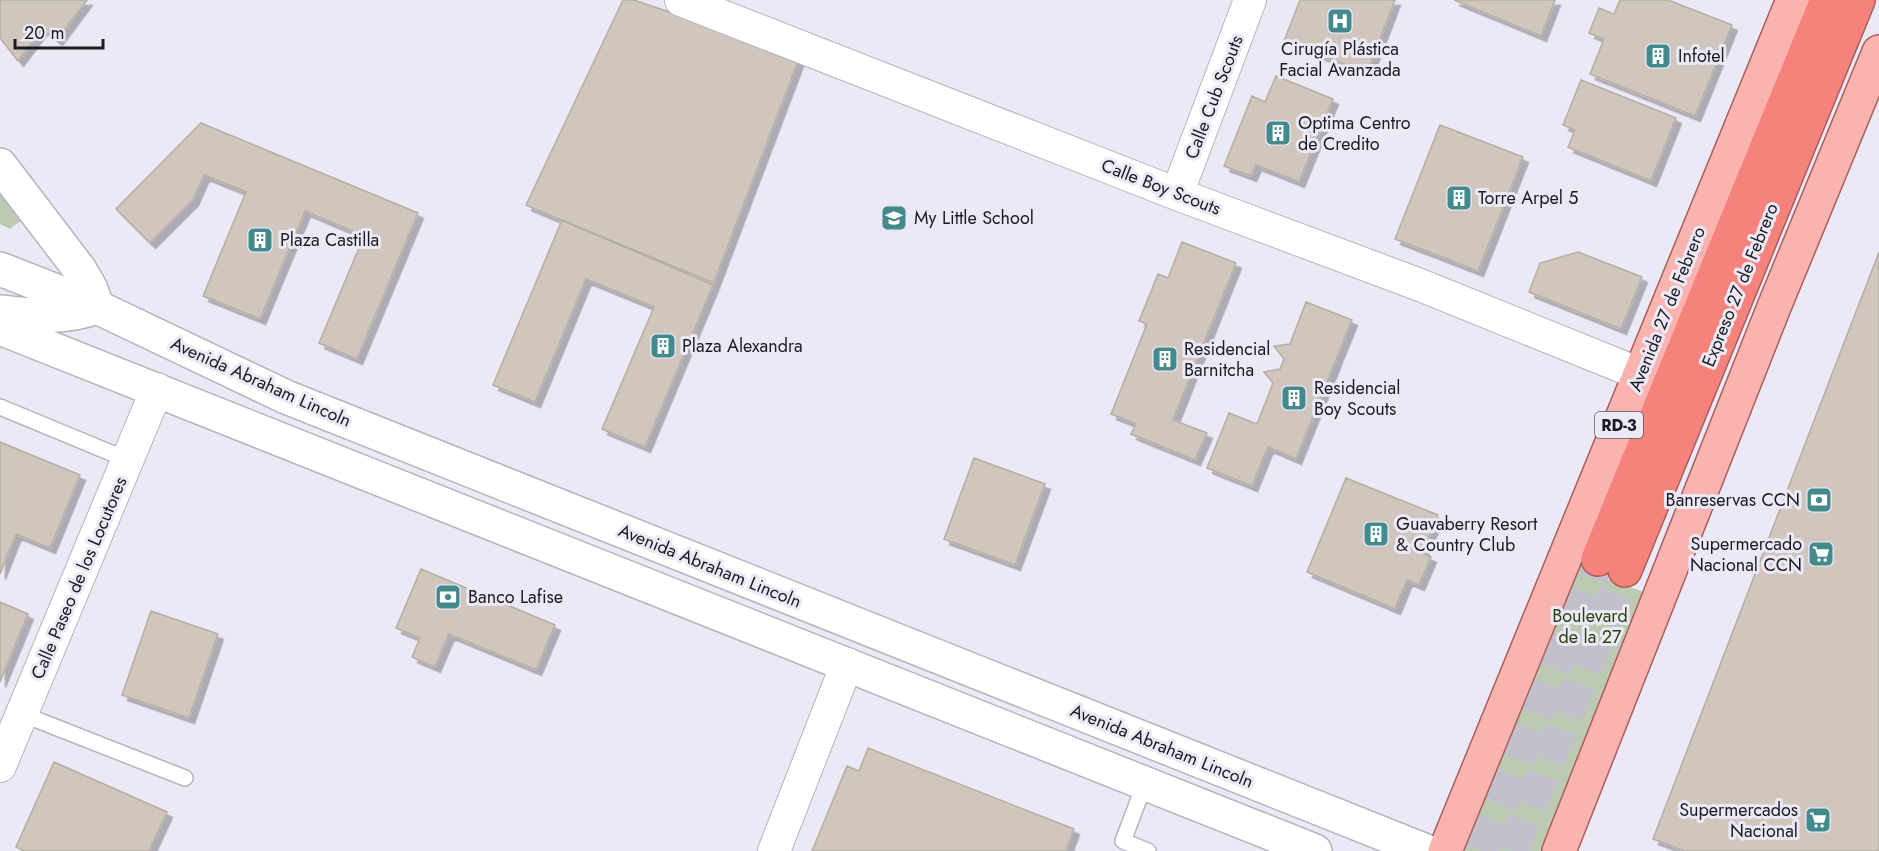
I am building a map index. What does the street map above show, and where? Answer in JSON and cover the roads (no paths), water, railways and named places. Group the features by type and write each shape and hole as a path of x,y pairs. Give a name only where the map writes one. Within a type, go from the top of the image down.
{"highway":[{"name":"Expreso 27 de Febrero","path":"1827,0 1612,565 1858,0"}],"main road":[{"name":"Avenida 27 de Febrero","path":"1445,851 1793,0"},
{"path":"1559,851 1774,307 1879,52"},
{"path":"0,165 80,270 91,289 97,307 77,314 57,316 0,312"},
{"name":"Avenida Abraham Lincoln","path":"0,269 97,307 286,397 1426,851"},
{"path":"0,328 1315,851"}],"street":[{"name":"Calle Boy Scouts","path":"681,0 1177,194 1431,289 1640,374"},
{"name":"Calle Cub Scouts","path":"1177,194 1250,0"},
{"name":"Calle Paseo de los Locutores","path":"0,766 158,389"},
{"path":"774,851 847,664"}],"lane":[{"path":"0,407 128,460"},
{"path":"22,714 185,778"},
{"path":"1145,783 1123,841 1148,851"}],"tunnel":[{"path":"1482,851 1598,559"},
{"path":"1512,851 1625,570"}],"place":[{"name":"Cirugía Plástica Facial Avanzada","path":"1340,21"},
{"name":"Infotel","path":"1658,56"},
{"name":"Optima Centro de Credito","path":"1278,133"},
{"name":"Torre Arpel 5","path":"1459,198"},
{"name":"My Little School","path":"894,218"},
{"name":"Plaza Castilla","path":"260,240"},
{"name":"Plaza Alexandra","path":"663,346"},
{"name":"Residencial Barnitcha","path":"1165,359"},
{"name":"Residencial Boy Scouts","path":"1294,398"},
{"name":"Banreservas CCN","path":"1819,500"},
{"name":"Guavaberry Resort & Country Club","path":"1376,534"},
{"name":"Supermercado Nacional CCN","path":"1821,554"},
{"name":"Banco Lafise","path":"448,597"},
{"name":"Supermercados Nacional","path":"1818,820"}],"park label":[{"name":"Boulevard de la 27","path":"1590,626"}]}
